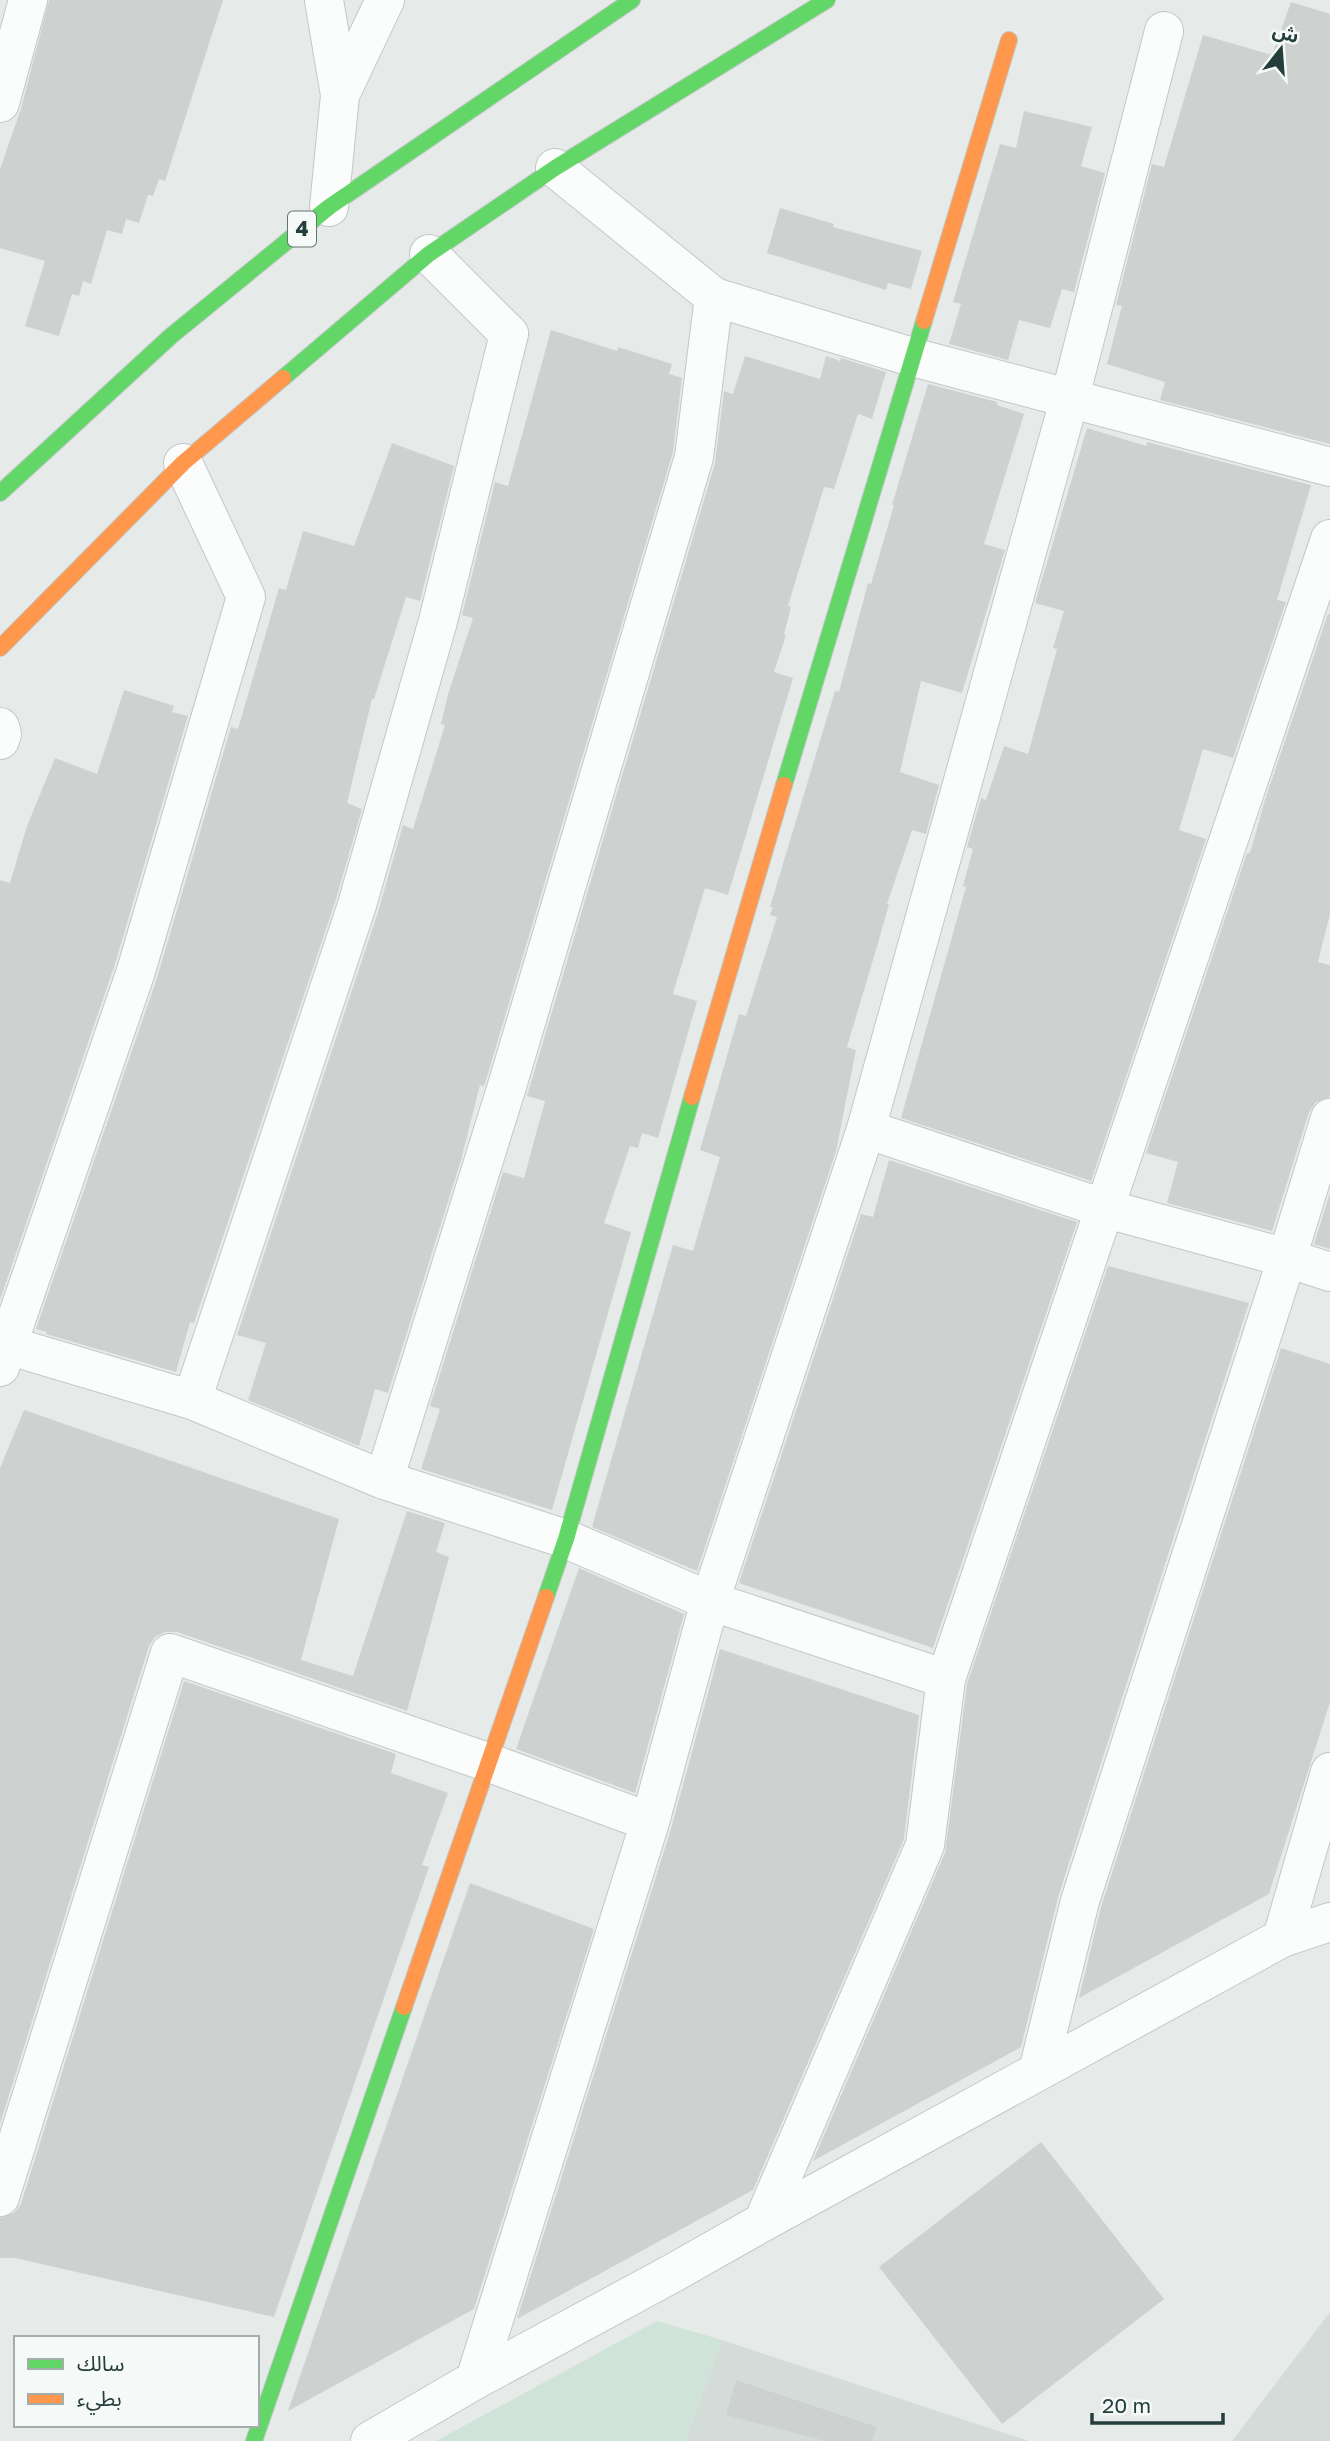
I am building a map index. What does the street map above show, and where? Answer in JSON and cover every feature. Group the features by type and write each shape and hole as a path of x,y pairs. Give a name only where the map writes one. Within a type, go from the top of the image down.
{"main road":[{"name":"4","path":"3,485 171,337 329,207 632,0"},
{"path":"0,648 183,463 429,254 555,168 827,0"},
{"path":"259,2427 566,1539 736,947 1009,40"}],"street":[{"path":"0,103 28,0"},
{"path":"324,0 340,95 329,207"},
{"path":"340,95 385,0"},
{"path":"475,2380 650,1822 710,1601 866,1129 1070,397 1164,31"},
{"path":"555,168 714,297 912,357 1330,467"},
{"path":"192,1400 357,905 438,621 509,334 429,254"},
{"path":"384,1480 507,1086 694,457 714,297"},
{"path":"183,463 246,597 135,971 3,1352 192,1400 384,1480 566,1539 710,1601 946,1679"},
{"path":"763,2222 926,1844 946,1679 1330,539"},
{"path":"0,727 0,740"},
{"path":"1038,2071 1080,1901 1330,1118"},
{"path":"866,1129 1103,1208 1330,1272"},
{"path":"0,2197 170,1653 490,1763 650,1822"},
{"path":"1282,1938 1330,1772"},
{"path":"370,2441 475,2380 1282,1938 1330,1922"}],"shaded area":[{"path":"1330,2312 1330,2441 1232,2441"},
{"path":"722,2340 1029,2441 685,2441"}],"green space":[{"path":"657,2321 722,2340 685,2441 436,2441"}],"building":[{"path":"49,0 223,0 165,181 159,179 153,196 148,195 139,223 126,219 122,234 107,230 91,284 83,281 79,296 72,294 59,336 25,326 45,261 0,248 0,169 21,109"},
{"path":"1291,2 1330,14 1330,444 1160,400 1165,382 1107,364 1122,306 1116,305 1152,164 1164,167 1203,35 1272,55"},
{"path":"1024,111 1092,127 1081,166 1105,173 1074,292 1062,289 1050,328 1019,320 1008,360 949,344 961,304 953,302 1000,144 1016,148"},
{"path":"780,208 834,224 833,227 922,251 911,289 888,283 886,290 767,253"},
{"path":"551,330 617,351 618,347 672,364 669,374 682,378 673,452 486,1080 484,1086 480,1085 461,1160 388,1393 375,1389 359,1446 248,1400 266,1343 237,1335 378,912 403,825 413,829 445,725 441,724 448,694 473,618 462,615 495,482 508,486"},
{"path":"745,356 820,379 826,356 886,372 872,419 858,414 834,489 824,487 788,606 791,607 784,634 786,635 774,672 793,678 728,895 705,888 674,990 673,994 697,1001 658,1138 642,1133 638,1148 630,1146 604,1223 631,1232 552,1510 421,1469 440,1409 430,1406 503,1172 524,1178 545,1101 527,1096 715,463 724,391 733,394"},
{"path":"928,384 997,402 997,405 1024,414 984,544 1005,550 962,693 921,681 900,772 939,785 926,834 912,830 887,904 847,1047 856,1050 836,1151 697,1571 592,1527 673,1245 693,1251 720,1157 700,1150 739,1014 746,1016 777,917 770,915 773,907 770,907 835,691 839,692 868,583 871,584"},
{"path":"1087,428 1146,446 1147,442 1311,485 1277,600 1286,602 1233,758 1203,749 1179,830 1206,839 1091,1181 901,1118 966,887 963,886 973,849 967,847 981,798 986,800 1004,746 1028,754 1057,649 1053,648 1064,611 1035,603"},
{"path":"392,443 454,466 420,601 406,597 372,699 347,803 362,809 336,899 194,1323 190,1322 176,1372 46,1334 47,1332 36,1329 157,978 231,727 238,729 279,588 286,590 303,531 354,546"},
{"path":"1328,614 1330,914 1318,962 1330,965 1330,1097 1316,1102 1309,1112 1272,1231 1167,1203 1178,1162 1146,1153 1247,853 1250,853 1265,800"},
{"path":"124,690 174,706 172,712 188,716 115,964 0,1300 0,880 10,883 27,826 55,758 97,774"},
{"path":"889,1160 1077,1222 933,1648 739,1583 861,1214 873,1217"},
{"path":"1330,1193 1330,1249 1314,1244"},
{"path":"1108,1266 1249,1303 1059,1894 1021,2047 813,2161 945,1853 967,1684"},
{"path":"1281,1348 1330,1364 1330,1702 1269,1894 1079,1998 1101,1907"},
{"path":"24,1410 339,1519 301,1660 353,1676 407,1511 445,1523 436,1552 449,1557 407,1711 177,1632 165,1632 155,1637 149,1646 0,2124 0,1468"},
{"path":"579,1568 684,1614 635,1793 516,1749"},
{"path":"720,1649 919,1715 904,1839 753,2190 517,2319 671,1829"},
{"path":"184,1681 396,1754 391,1773 448,1793 422,1865 429,1867 274,2317 15,2258 0,2258 0,2218 14,2213 21,2204"},
{"path":"470,1883 594,1929 474,2309 288,2411"},
{"path":"1041,2142 1164,2299 1002,2424 879,2267"},
{"path":"736,2380 877,2427 872,2441 825,2441 726,2415"}],"traffic: fast":[{"path":"0,493 171,336 329,207 632,0"},
{"path":"283,378 429,254 555,168 827,0"},
{"path":"784,785 924,321"},
{"path":"546,1597 566,1539 692,1097"},
{"path":"259,2427 404,2007"},
{"path":"254,2441 259,2427"}],"traffic: slow":[{"path":"924,321 1009,40"},
{"path":"0,648 183,463 283,378"},
{"path":"692,1097 784,785"},
{"path":"404,2007 546,1597"}]}
